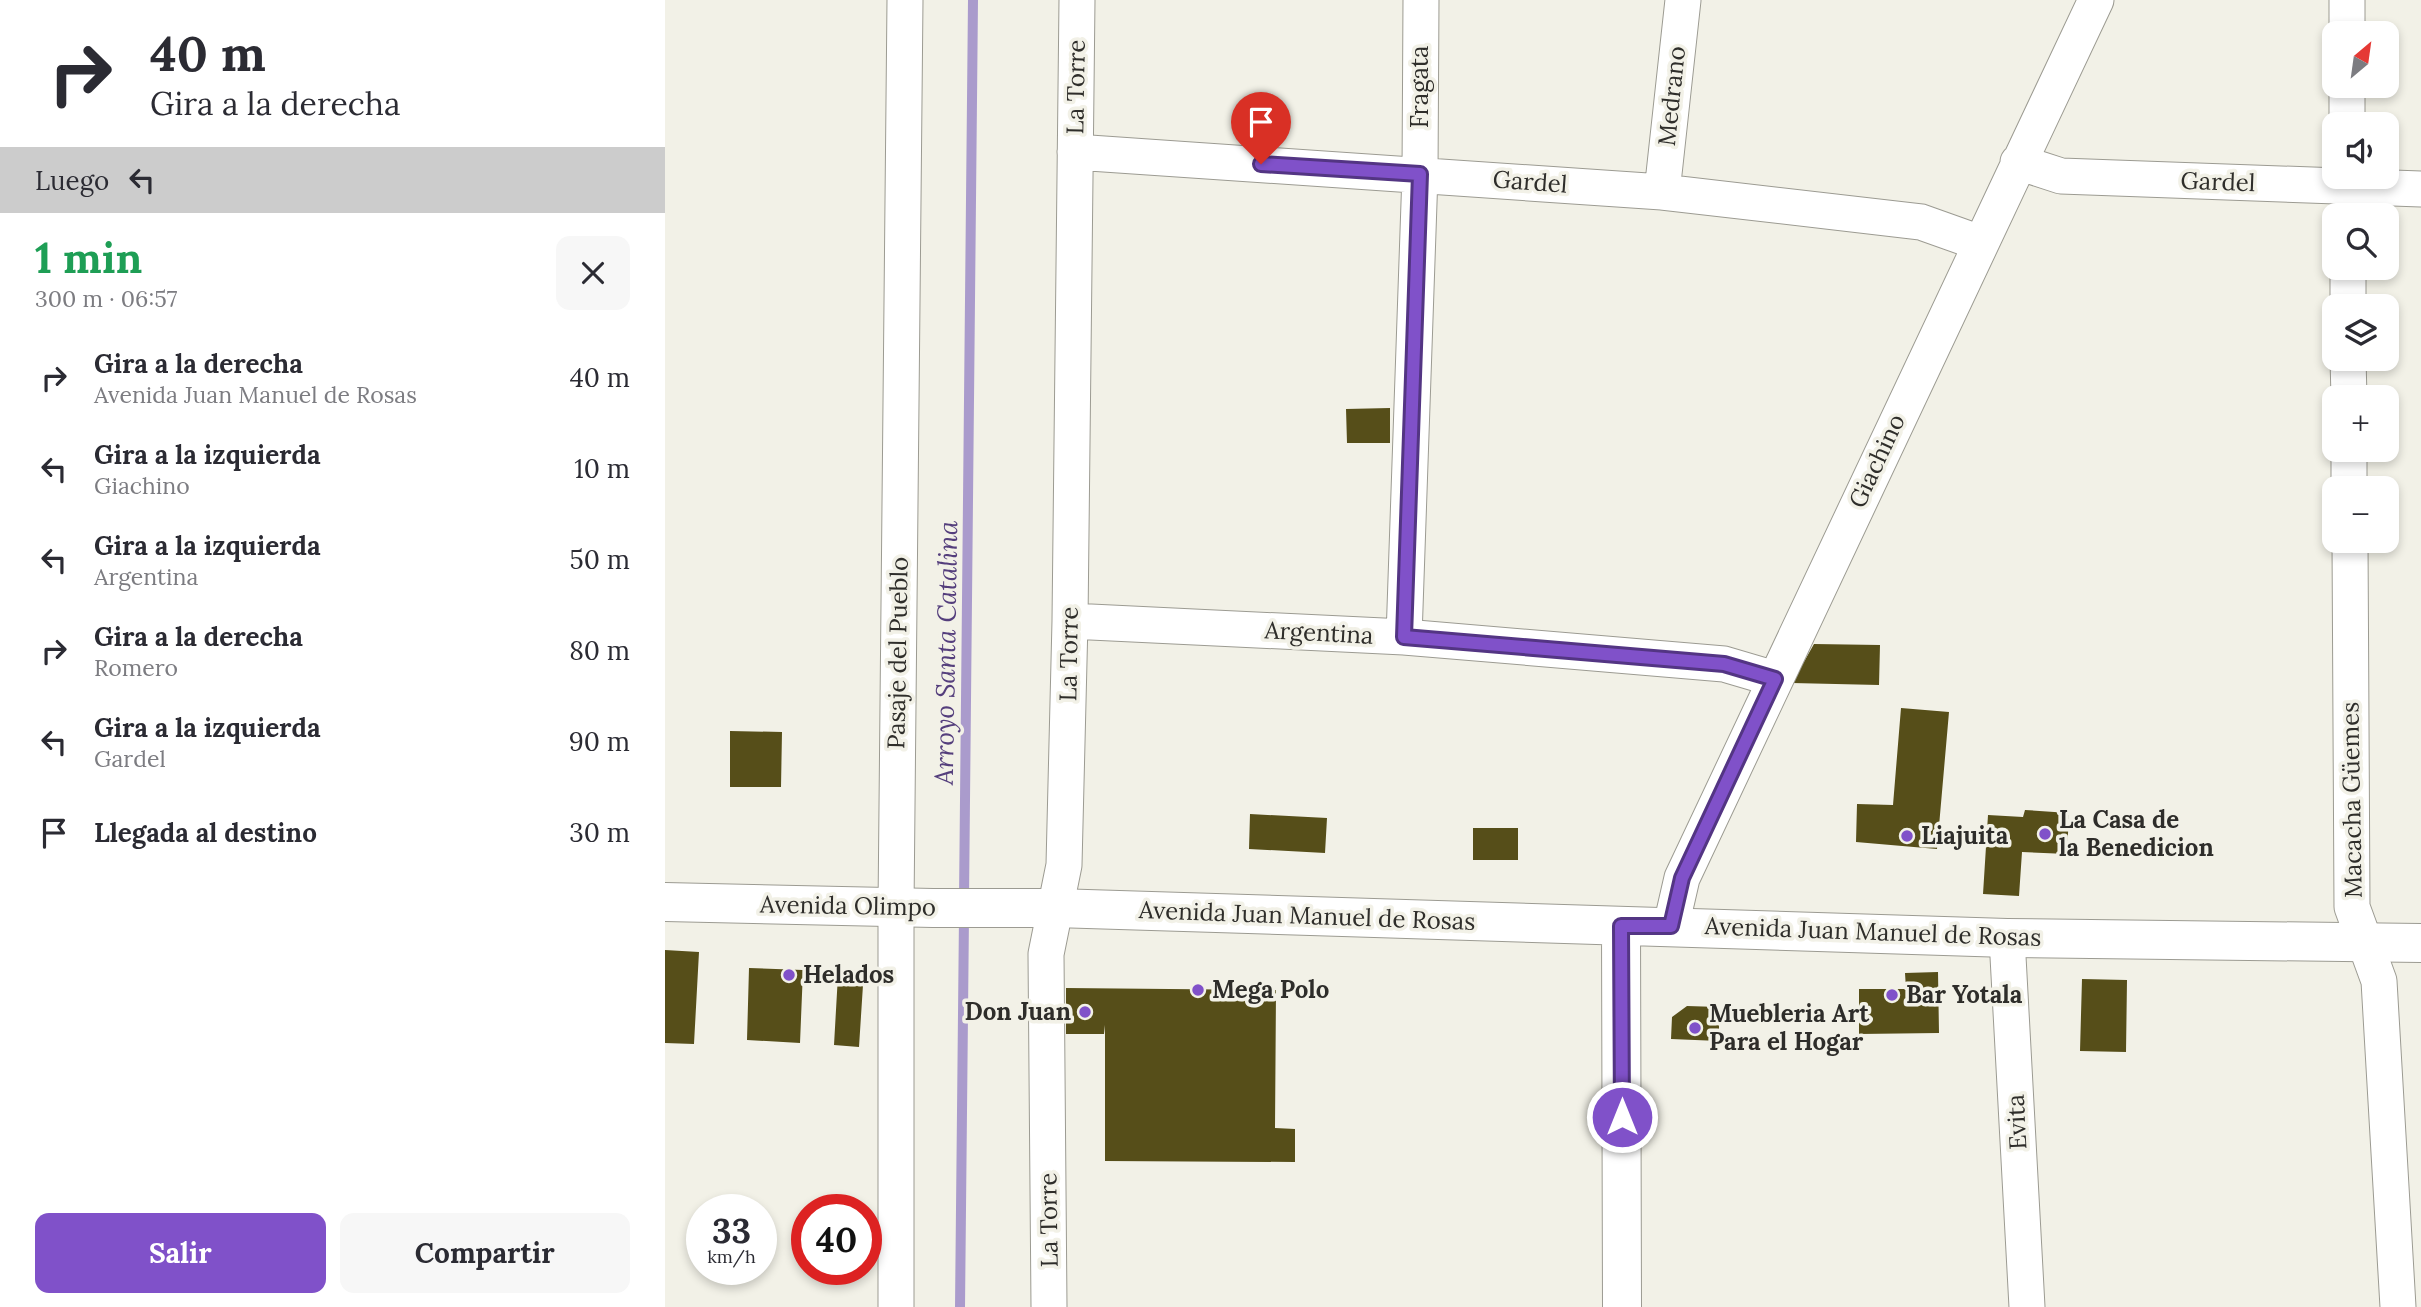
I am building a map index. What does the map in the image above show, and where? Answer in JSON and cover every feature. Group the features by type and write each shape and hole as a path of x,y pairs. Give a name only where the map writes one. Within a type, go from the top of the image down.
{"street":[{"name":"Pasaje del Pueblo","path":"896,1307 896,907 905,0"},
{"name":"La Torre","path":"1049,1307 1044,908 1064,865 1070,621 1077,0"},
{"name":"Fragata","path":"1404,637 1420,174 1421,0"},
{"name":"Medrano","path":"1662,192 1683,0"},
{"name":"Giachino","path":"1671,926 1682,878 2096,0"},
{"path":"2347,0 2347,21"},
{"name":"Gardel","path":"1075,152 1662,192 1921,222 1980,243"},
{"name":"Gardel","path":"2018,162 2061,176 2347,193 2421,189"},
{"name":"Macacha Güemes","path":"2350,553 2352,907 2379,981 2398,1307"},
{"name":"Argentina","path":"1070,621 1404,637 1724,664 1775,679"},
{"name":"Avenida Olimpo","path":"665,902 1044,908"},
{"name":"Avenida Juan Manuel de Rosas","path":"1044,908 2007,938 2421,943"},
{"path":"1621,926 1622,1307"},
{"name":"Evita","path":"2007,938 2027,1307"}],"building":[{"path":"1390,408 1390,443 1347,443 1346,409"},
{"path":"1814,644 1880,645 1879,685 1792,683"},
{"path":"1901,708 1949,712 1937,849 1856,842 1857,804 1893,805"},
{"path":"730,731 782,732 781,787 730,787"},
{"path":"2025,810 2069,813 2067,854 2022,852 2019,896 1983,894 1988,815 2023,817"},
{"path":"1250,814 1327,818 1325,853 1249,849"},
{"path":"1473,828 1518,828 1518,860 1473,860"},
{"path":"665,950 699,952 694,1044 665,1043"},
{"path":"749,968 803,970 800,1043 747,1040"},
{"path":"1938,972 1939,1033 1859,1034 1859,989 1906,989 1905,973"},
{"path":"838,975 847,976 863,985 859,1047 834,1045"},
{"path":"2082,979 2127,980 2126,1052 2080,1051"},
{"path":"1066,988 1276,990 1275,1128 1295,1129 1295,1162 1105,1161 1105,1025 1104,1034 1066,1034"},
{"name":"Muebleria Art Para el Hogar","path":"1687,1006 1719,1007 1719,1041 1671,1039 1672,1017"}],"waterway":[{"name":"Arroyo Santa Catalina","path":"964,900 973,0"},
{"name":"Arroyo Santa Catalina","path":"960,1307 964,916"}],"place":[{"name":"La Casa de la Benedicion","path":"2045,834"},
{"name":"Liajuita","path":"1907,836"},
{"name":"Helados","path":"789,975"},
{"name":"Mega Polo","path":"1198,990"},
{"name":"Bar Yotala","path":"1892,995"},
{"name":"Don Juan","path":"1085,1012"},
{"name":"Muebleria Art Para el Hogar","path":"1695,1028"}],"route":[{"path":"1261,164 1420,174 1404,637 1724,664 1775,679 1682,878 1671,926 1621,926 1622,1117"}]}
